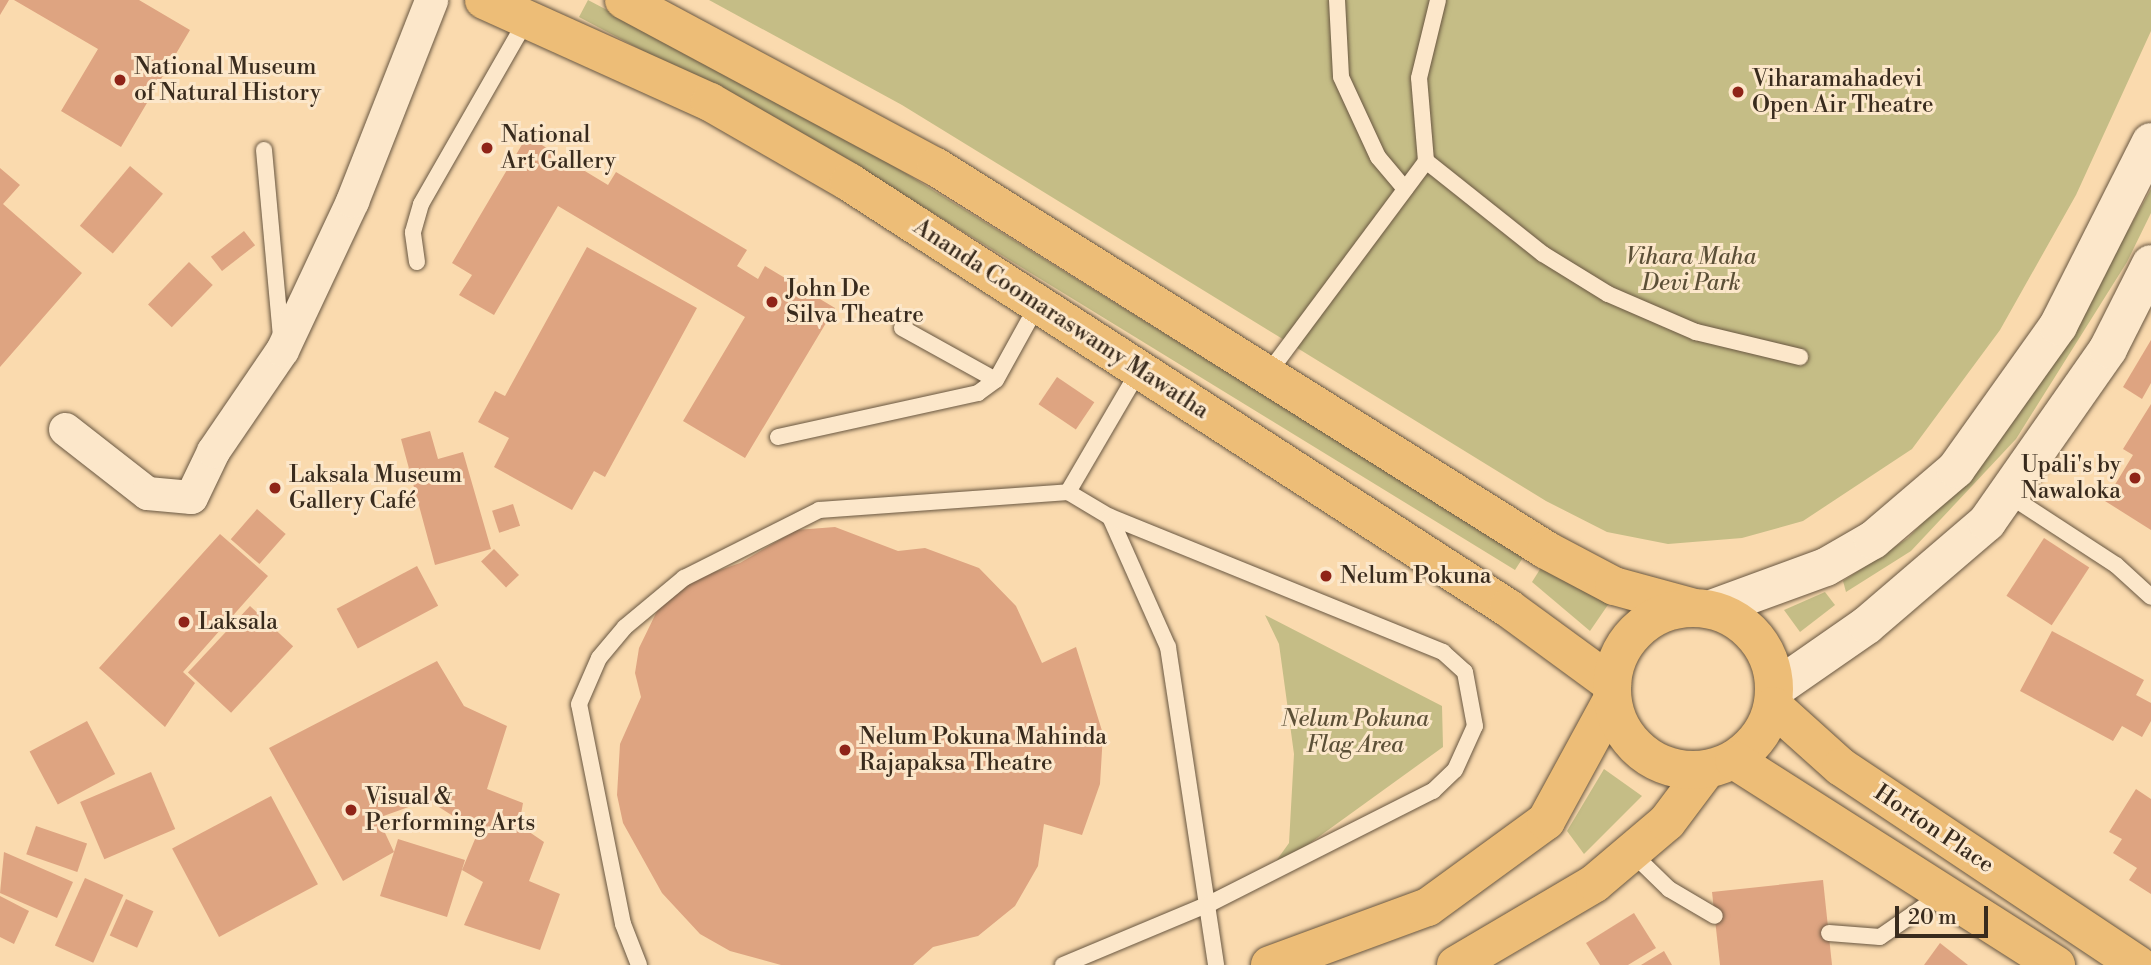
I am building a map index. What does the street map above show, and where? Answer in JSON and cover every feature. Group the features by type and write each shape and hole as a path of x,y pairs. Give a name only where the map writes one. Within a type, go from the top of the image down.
{"main road":[{"name":"Ananda Coomaraswamy Mawatha","path":"484,0 710,102 1038,304 1508,608 1612,692"},
{"path":"624,0 936,167 1546,550 1614,586 1701,608 1756,638 1774,697"},
{"path":"1270,965 1428,907 1546,821 1612,692 1628,639 1645,623 1701,608 1826,567 1873,540 1956,469 2058,326 2151,142"},
{"path":"1474,961 1632,853 1667,821 1720,765 1759,737 1774,697 1867,625 1987,522 2108,349 2151,264"},
{"path":"1612,692 1619,724 1656,761 1720,765"},
{"name":"Horton Place","path":"1774,697 1841,767 2138,965"},
{"name":"Horton Place","path":"1720,765 1945,892 2041,961"}],"street":[{"path":"65,429 147,493 191,497 213,451 282,351 352,201 431,0"}],"lane":[{"path":"1337,0 1341,78 1378,157 1405,189"},
{"path":"1265,376 1426,161 1419,78 1438,0"},
{"path":"417,262 413,232 421,204 526,20"},
{"path":"264,150 282,351"},
{"path":"1426,161 1543,254 1608,294 1696,332 1800,357"},
{"path":"778,437 978,393 996,380 1038,304"},
{"path":"902,328 996,380"},
{"path":"1068,492 1140,369"},
{"path":"639,965 623,924 579,704 599,658 625,627 684,578 819,510 1068,492 1110,517 1443,652 1465,672 1475,726 1468,748 1433,790 1211,903 1063,965"},
{"path":"2007,494 2116,565 2151,597"},
{"path":"1110,517 1168,647 1211,903 1216,965"},
{"path":"1632,853 1669,889 1715,916"},
{"path":"1829,933 1880,937 1945,892"}],"green space":[{"path":"588,0 839,132 1524,556 1515,570 827,148 579,17"},
{"name":"Vihara Maha Devi Park","path":"709,0 2151,0 2151,31 2076,195 2000,330 1912,449 1803,521 1742,538 1668,544 1607,532 1546,501 902,105"},
{"path":"2151,189 2151,213 2127,262 2016,439 1911,551 1846,592 1843,581 1908,538 1981,462 2060,353"},
{"path":"1542,566 1612,599 1590,631 1532,582"},
{"path":"1825,592 1835,605 1800,632 1784,610"},
{"name":"Nelum Pokuna Flag Area","path":"1265,615 1442,706 1443,747 1266,875 1289,843 1294,754 1279,644"},
{"path":"1604,769 1642,796 1584,854 1567,831"}],"building":[{"path":"0,0 9,0 0,15"},
{"name":"National Museum of Natural History","path":"14,0 139,0 190,30 121,147 61,111 98,49"},
{"name":"John De Silva Theatre","path":"527,136 608,185 616,172 747,250 737,266 758,279 765,266 835,308 745,458 683,421 745,317 558,206 494,315 459,295 472,275 452,263"},
{"path":"130,166 163,194 113,253 80,226"},
{"path":"0,168 20,185 3,204 82,273 0,367"},
{"path":"244,231 255,245 222,271 211,257"},
{"path":"587,247 697,308 605,477 594,471 572,510 494,467 509,438 478,422 495,391 505,396"},
{"path":"189,262 213,285 172,327 148,304"},
{"path":"2151,340 2151,383 2142,399 2123,387"},
{"path":"1057,377 1094,402 1076,430 1039,404"},
{"name":"Upali's by Nawaloka","path":"2151,404 2151,530 2105,501 2133,455 2123,449"},
{"path":"430,431 438,459 463,452 491,549 435,565 401,439"},
{"path":"513,504 520,526 499,533 492,511"},
{"path":"257,509 286,534 259,564 231,539"},
{"name":"Nelum Pokuna Mahinda Rajapaksa Theatre","path":"835,527 898,551 925,548 979,568 1016,606 1042,663 1076,647 1103,734 1100,784 1082,835 1044,824 1038,866 1015,906 978,936 933,947 913,965 781,965 730,951 700,934 662,893 623,823 617,795 620,744 641,697 635,673 639,648 658,609 697,578 740,563 796,530"},
{"name":"Laksala","path":"220,534 268,576 183,672 195,683 165,727 99,668"},
{"path":"2044,538 2089,567 2052,625 2006,596"},
{"path":"494,549 519,575 506,587 481,562"},
{"path":"417,566 438,606 358,648 337,609"},
{"path":"250,606 293,646 231,713 188,673"},
{"path":"2052,631 2144,680 2136,695 2151,703 2151,721 2142,737 2122,726 2113,741 2020,691"},
{"name":"Visual & Performing Arts","path":"437,661 464,706 507,726 487,789 523,803 519,825 544,842 529,881 560,894 540,950 464,925 483,882 462,870 478,832 428,800 378,818 394,852 343,881 269,748"},
{"path":"87,721 115,774 58,804 30,752"},
{"path":"151,772 175,829 104,859 80,802"},
{"path":"2136,789 2151,799 2151,894 2129,880 2137,868 2113,853 2122,839 2109,832"},
{"path":"271,796 318,884 219,937 172,849"},
{"path":"36,826 87,844 77,872 26,854"},
{"name":"Visual & Performing Arts","path":"398,839 465,860 447,917 380,896"},
{"path":"4,852 73,882 57,918 0,893"},
{"path":"85,878 123,895 93,963 55,946"},
{"path":"1823,880 1832,965 1720,965 1712,892"},
{"path":"0,896 29,911 14,944 0,937"},
{"path":"126,899 153,911 137,948 110,936"},
{"path":"1634,913 1656,948 1628,965 1600,965 1586,943"},
{"path":"1940,943 1968,965 1924,965"},
{"path":"1664,951 1672,965 1641,965"}],"place":[{"name":"National Museum of Natural History","path":"120,80"},
{"name":"Viharamahadevi Open Air Theatre","path":"1738,92"},
{"name":"National Art Gallery","path":"487,148"},
{"name":"John De Silva Theatre","path":"772,302"},
{"name":"Upali's by Nawaloka","path":"2135,478"},
{"name":"Laksala Museum Gallery Café","path":"275,488"},
{"name":"Nelum Pokuna","path":"1326,576"},
{"name":"Laksala","path":"184,622"},
{"name":"Nelum Pokuna Mahinda Rajapaksa Theatre","path":"845,750"},
{"name":"Visual & Performing Arts","path":"351,810"}]}
